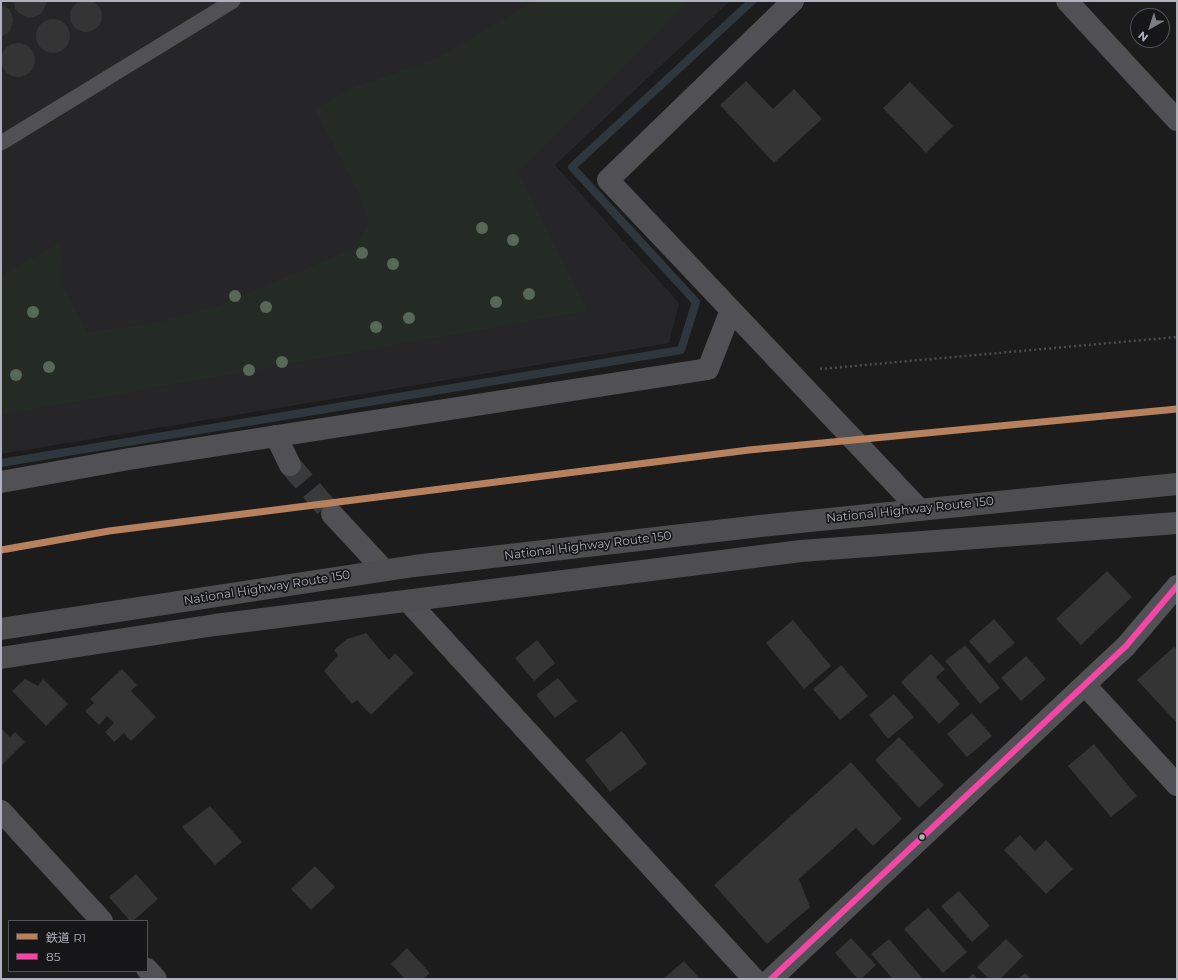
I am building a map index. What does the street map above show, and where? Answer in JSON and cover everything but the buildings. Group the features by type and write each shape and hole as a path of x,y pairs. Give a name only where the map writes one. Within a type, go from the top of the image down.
{"highway":[{"name":"National Highway Route 150","path":"1,629 384,570 760,526 1177,484"},
{"path":"1,658 215,625 801,551 1177,523"}],"street":[{"path":"793,1 608,180 920,510"},
{"path":"1067,1 1177,120"},
{"path":"1,482 276,436 708,369 731,310"},
{"path":"276,436 290,466"},
{"path":"332,514 384,570"},
{"path":"771,979 1126,646 1177,586"},
{"path":"408,601 754,979"},
{"path":"1085,685 1177,785"},
{"path":"1,811 101,920"},
{"path":"148,970 156,979"}],"lane":[{"path":"1,143 233,1"}],"path":[{"path":"790,372 1177,337"}],"shaded area":[{"path":"1,1 730,1 555,165 679,303 669,343 1,454"},
{"path":"534,1 688,1 518,173 587,311 1,415 1,275 60,243 64,289 87,332 151,324 220,305 353,249 369,224 359,193 315,109 354,87 438,58"}],"waterway":[{"path":"1,463 681,350 696,302 572,167 752,1"}],"tunnel":[{"path":"290,465 332,514"}],"rail line":[{"name":"R1","path":"1,550 109,531 749,450 1177,409"}],"transit line":[{"name":"85","path":"771,979 1126,646 1177,586"}]}
